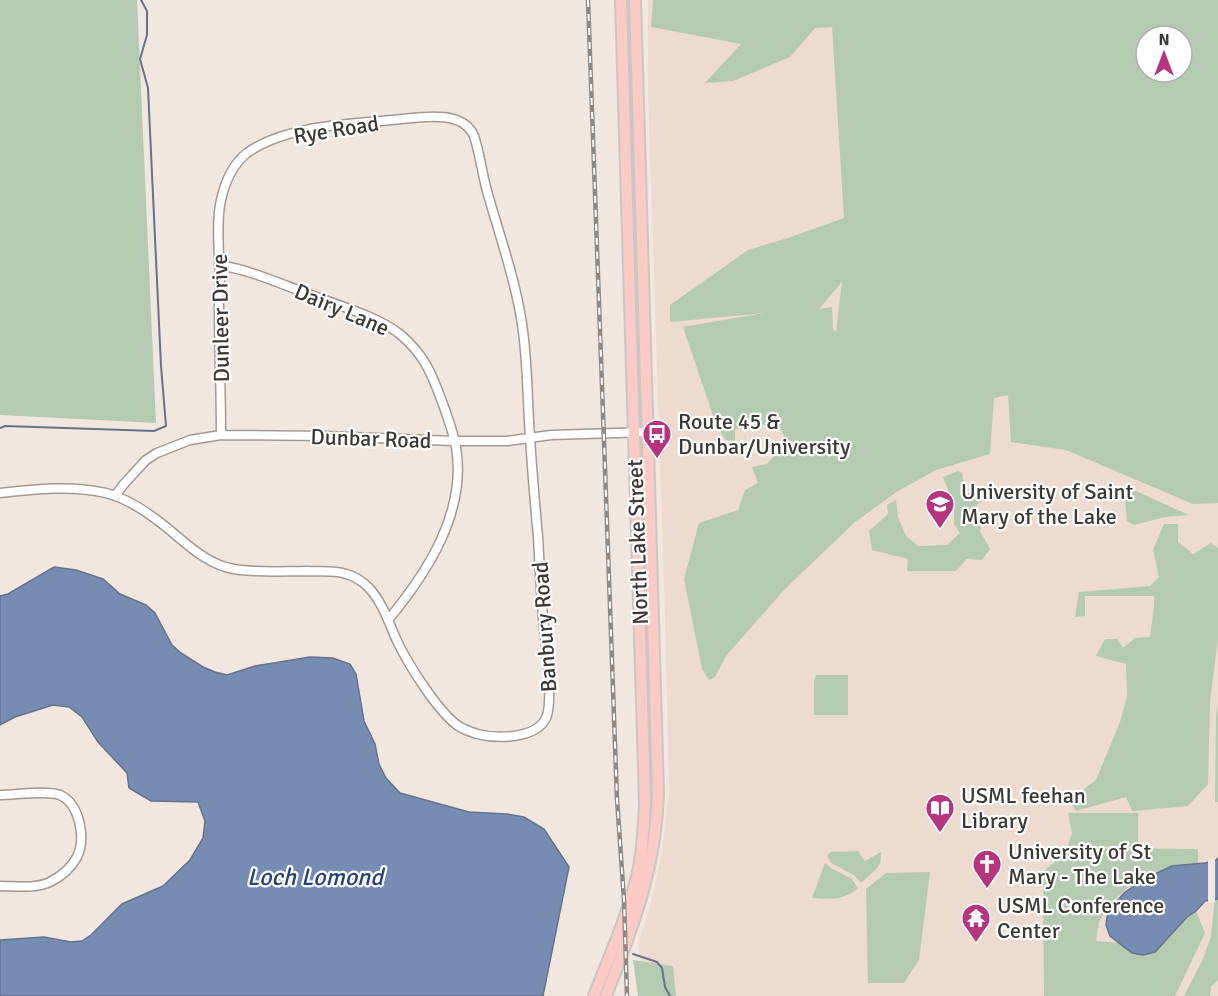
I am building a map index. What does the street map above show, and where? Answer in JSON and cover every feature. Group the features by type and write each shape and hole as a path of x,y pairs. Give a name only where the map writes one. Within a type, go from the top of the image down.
{"main road":[{"name":"North Lake Street","path":"594,996 618,938 630,900 638,871 644,828 645,781 621,4"},
{"name":"North Lake Street","path":"606,996 640,906 651,861 657,816 658,771 635,4"}],"street":[{"name":"Rye Road","path":"221,200 227,180 241,158 259,146 288,135 349,124 440,117 457,119 465,123 474,136"},
{"name":"Banbury Road","path":"0,493 55,489 101,492 116,496 156,519 211,562 228,568 246,571 329,572 350,575 370,588 379,601 401,649 421,681 437,704 460,728 479,734 509,736 526,733 539,727 548,712 549,686 522,320 474,136"},
{"name":"Dunleer Drive","path":"221,200 219,209 221,435"},
{"name":"Dairy Lane","path":"219,265 243,270 375,320 399,333 416,349 432,374 447,415 456,450 455,498 448,524 432,558 420,578 387,620"},
{"name":"Dunbar Road","path":"116,496 146,460 157,453 189,440 221,435 507,441 551,435 648,432"},
{"path":"0,795 49,793 63,797 70,803 76,814 81,840 76,858 70,866 64,873 48,883 35,886 0,886"}],"shaded area":[{"name":"University of Saint Mary of the Lake","path":"648,0 1218,0 1218,996 643,996 638,945 650,907 662,852 669,789 648,94"}],"green space":[{"path":"0,0 137,0 156,423 0,415"},
{"path":"653,0 1218,0 1218,503 1193,504 1066,450 1011,442 1008,395 994,398 990,454 936,470 898,491 855,522 785,589 726,656 715,677 709,680 702,669 684,579 699,523 738,510 745,490 758,483 752,467 767,464 774,456 787,455 788,445 778,423 735,429 735,441 726,440 717,427 683,327 764,313 670,322 670,305 748,250 844,218 832,27 815,28 790,57 733,81 705,83 741,44 651,27","holes":["842,282 836,331 833,329 832,307 819,309"]},
{"path":"958,471 962,473 966,495 970,492 983,500 977,505 982,520 980,531 990,549 982,560 967,559 956,571 907,571 908,559 872,550 869,531 888,514 887,505 896,500 898,517 906,536 918,546 947,545 960,533 954,524 954,506 943,477"},
{"path":"1129,488 1189,515 1165,517 1134,525 1127,521 1125,498"},
{"path":"1164,524 1178,524 1178,542 1193,554 1211,543 1218,548 1218,639 1210,701 1208,784 1188,806 1132,811 1126,797 1076,811 1069,800 1096,780 1120,722 1127,697 1126,664 1096,656 1105,639 1117,639 1123,648 1135,638 1150,637 1154,607 1154,596 1085,596 1085,616 1075,617 1079,592 1150,586 1159,577 1153,550"},
{"path":"816,675 848,675 848,715 814,715"},
{"path":"1218,703 1218,802 1215,802 1216,718"},
{"path":"1068,813 1138,813 1138,847 1068,846 1072,833"},
{"path":"1070,848 1198,849 1198,864 1172,866 1136,880 1112,902 1099,922 1096,941 1120,943 1132,953 1196,911 1205,933 1175,996 1044,996 1043,872"},
{"path":"858,851 865,861 881,852 879,865 861,883 854,875 831,863 827,855 831,852"},
{"path":"825,863 852,879 858,888 842,897 812,898"},
{"path":"930,872 919,960 904,983 868,983 866,889 886,873"},
{"path":"1215,899 1218,899 1218,980 1211,987 1210,996 1184,996 1203,959 1211,936"},
{"path":"633,960 673,966 676,996 638,996"}],"water":[{"name":"Loch Lomond","path":"54,567 76,570 103,579 120,594 146,605 155,613 172,645 203,667 215,672 227,675 255,666 310,657 333,658 350,664 356,674 364,721 375,744 379,764 386,778 400,793 469,812 524,817 544,829 569,867 543,996 0,996 0,940 44,937 71,942 82,941 122,904 163,886 190,860 203,838 205,821 198,802 151,801 129,788 127,773 98,742 82,717 69,707 53,705 15,717 0,725 0,596 8,594"},
{"path":"1218,858 1218,899 1205,901 1155,952 1143,955 1132,953 1110,936 1106,925 1107,917 1113,906 1124,893 1142,880 1172,866 1205,863"}],"pier":[{"path":"1215,858 1215,902 1208,904 1208,859"}],"waterway":[{"path":"0,428 5,426 154,431 166,426 161,366 148,88 140,59 147,35 147,11 141,0"},
{"path":"633,954 657,962 662,968 665,987 670,996"}],"railway":[{"path":"588,0 617,799 624,900 627,996"}],"place":[{"name":"Route 45 & Dunbar/University","path":"657,460"},
{"name":"University of Saint Mary of the Lake","path":"940,530"},
{"name":"USML feehan Library","path":"940,834"},
{"name":"University of St Mary - The Lake","path":"987,890"},
{"name":"USML Conference Center","path":"976,944"}]}
